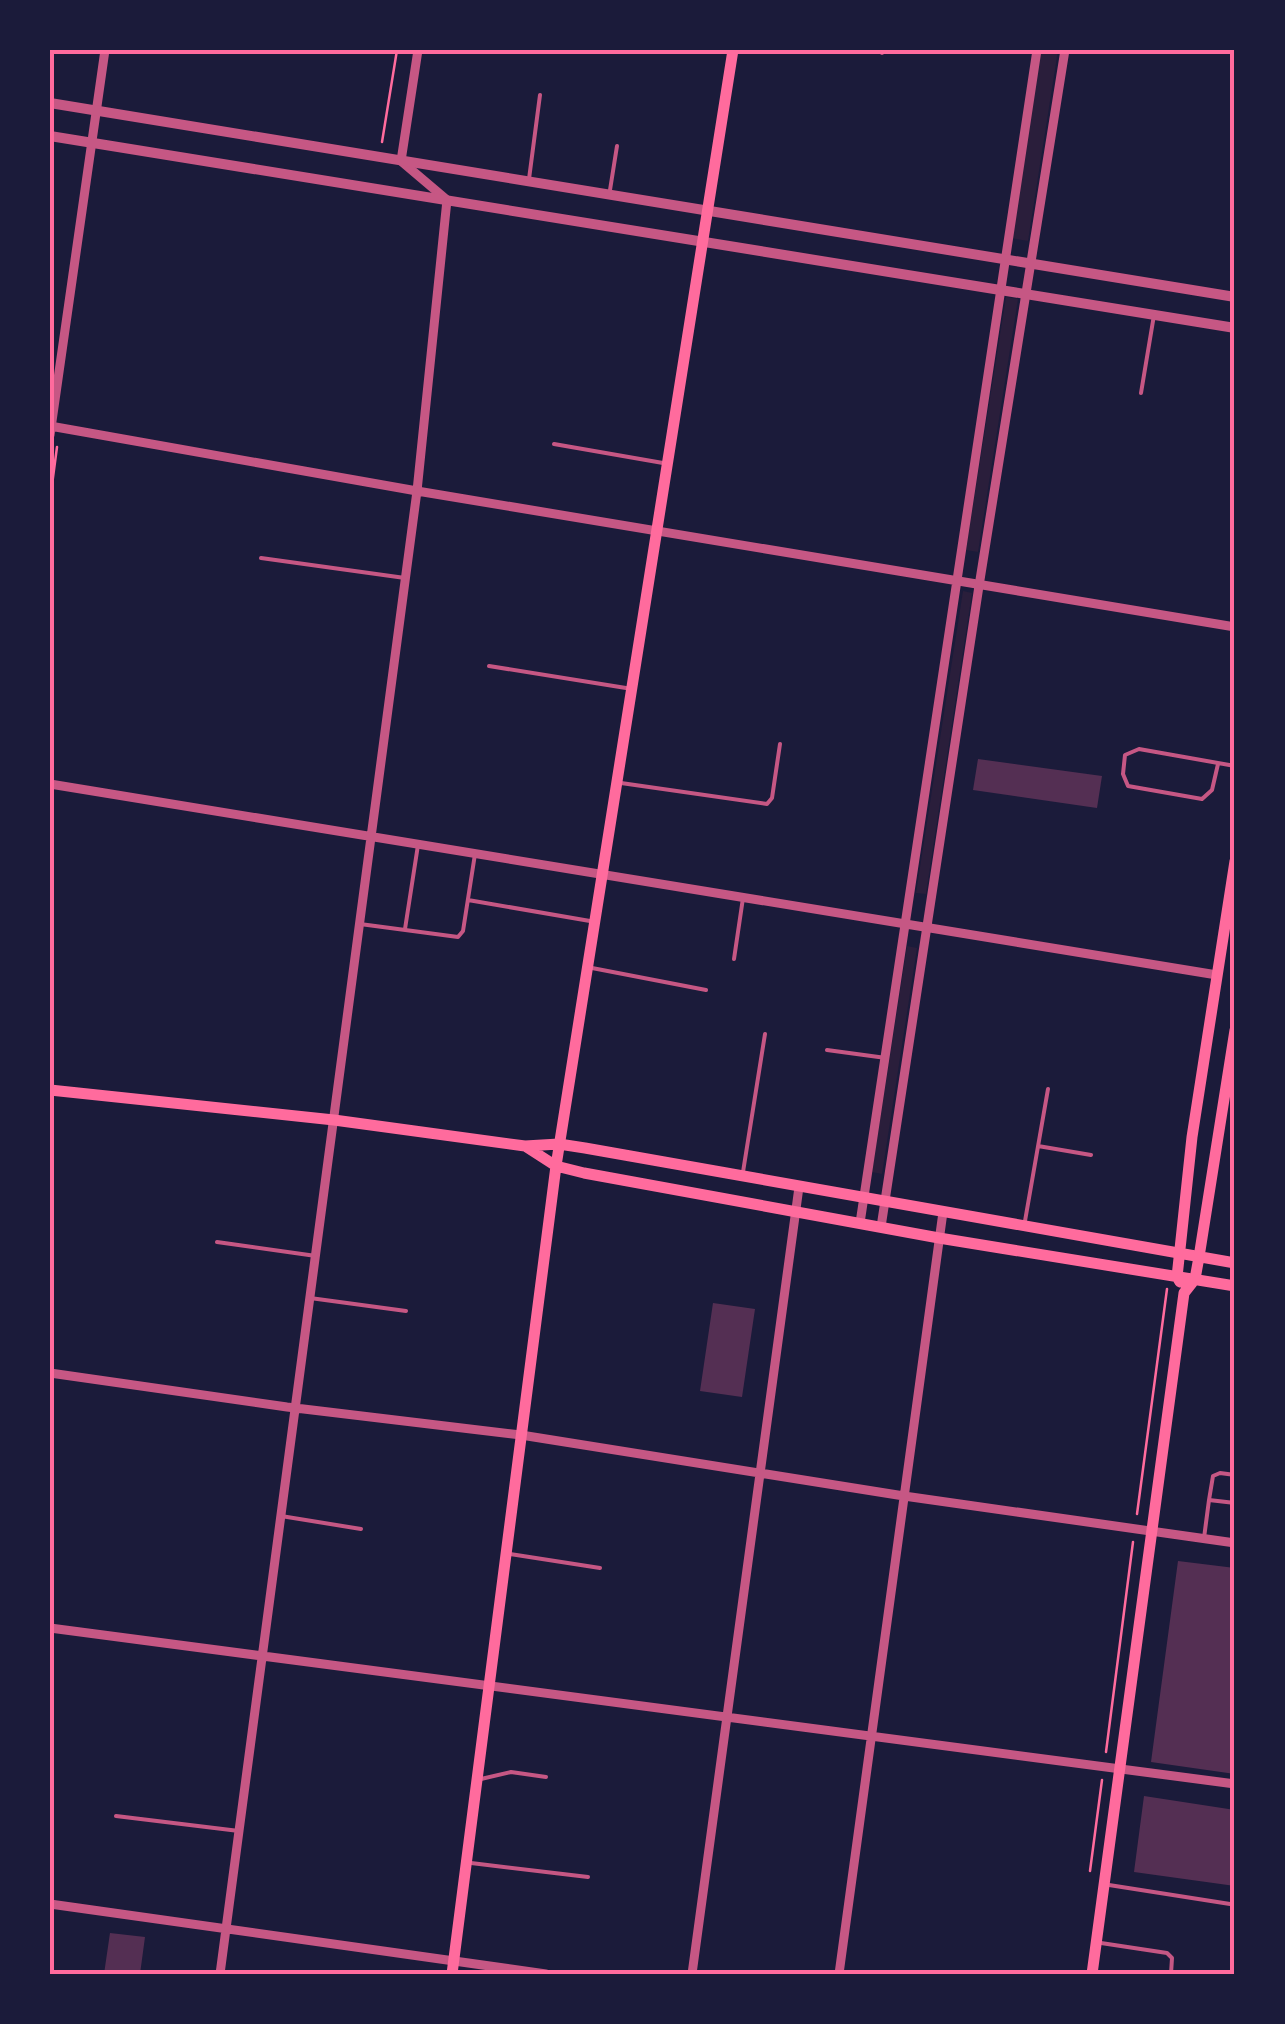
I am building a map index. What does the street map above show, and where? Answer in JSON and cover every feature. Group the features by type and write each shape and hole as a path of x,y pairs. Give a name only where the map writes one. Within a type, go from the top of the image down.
{"main road":[{"path":"452,1968 559,1144 732,50"},
{"path":"1184,1294 1173,1276 1180,1253 1192,1137 1235,861"},
{"path":"1092,1974 1184,1294 1195,1280 1200,1256 1235,1030"},
{"path":"50,1090 334,1120 524,1146 559,1144 1235,1263"},
{"path":"524,1146 556,1166 939,1238 1235,1286"}],"street":[{"path":"50,435 105,50"},
{"path":"401,161 418,50"},
{"path":"860,1223 1037,50"},
{"path":"881,1227 1065,50"},
{"path":"50,104 1235,297"},
{"path":"50,136 1235,328"},
{"path":"401,161 447,200"},
{"path":"220,1974 417,491 447,200"},
{"path":"51,426 656,532 1235,627"},
{"path":"50,784 1217,975"},
{"path":"692,1974 798,1186"},
{"path":"840,1974 942,1212"},
{"path":"50,1372 296,1408 521,1435 904,1496 1235,1543"},
{"path":"50,1628 1235,1784"},
{"path":"50,1904 452,1968 546,1974"}],"lane":[{"path":"529,182 540,95"},
{"path":"609,195 617,146"},
{"path":"1141,392 1154,315"},
{"path":"554,444 667,464"},
{"path":"261,558 405,578"},
{"path":"488,666 631,689"},
{"path":"616,782 768,804 780,744"},
{"path":"1218,764 1212,790 1202,798 1128,786 1122,774 1125,755 1139,749 1235,766"},
{"path":"405,930 418,845"},
{"path":"360,924 458,937 475,854"},
{"path":"734,959 743,898"},
{"path":"468,900 594,922"},
{"path":"587,967 706,990"},
{"path":"742,1176 765,1034"},
{"path":"827,1050 886,1058"},
{"path":"1024,1226 1048,1090"},
{"path":"1038,1146 1091,1154"},
{"path":"217,1242 316,1256"},
{"path":"310,1298 406,1312"},
{"path":"1204,1538 1214,1476 1235,1475"},
{"path":"1210,1500 1235,1504"},
{"path":"281,1516 362,1529"},
{"path":"506,1554 600,1568"},
{"path":"476,1780 512,1772 546,1777"},
{"path":"116,1816 239,1831"},
{"path":"466,1862 588,1877"},
{"path":"1104,1884 1230,1904"},
{"path":"1096,1942 1167,1954 1172,1958 1171,1974"}],"path":[{"path":"1089,1879 1173,1276"}],"shaded area":[{"path":"1041,50 1058,50 1028,241 1011,238"},
{"path":"1006,297 1018,299 978,552 966,550"},
{"path":"963,591 972,593 926,894 916,893"},
{"path":"907,946 917,948 882,1174 872,1172"}],"building":[{"path":"978,759 1102,776 1097,808 973,790"},
{"path":"713,1303 755,1309 742,1397 700,1391"},
{"path":"1178,1561 1235,1568 1235,1774 1151,1762"},
{"path":"1144,1796 1235,1810 1235,1886 1134,1872"},
{"path":"110,1933 145,1937 140,1974 104,1974"}]}
